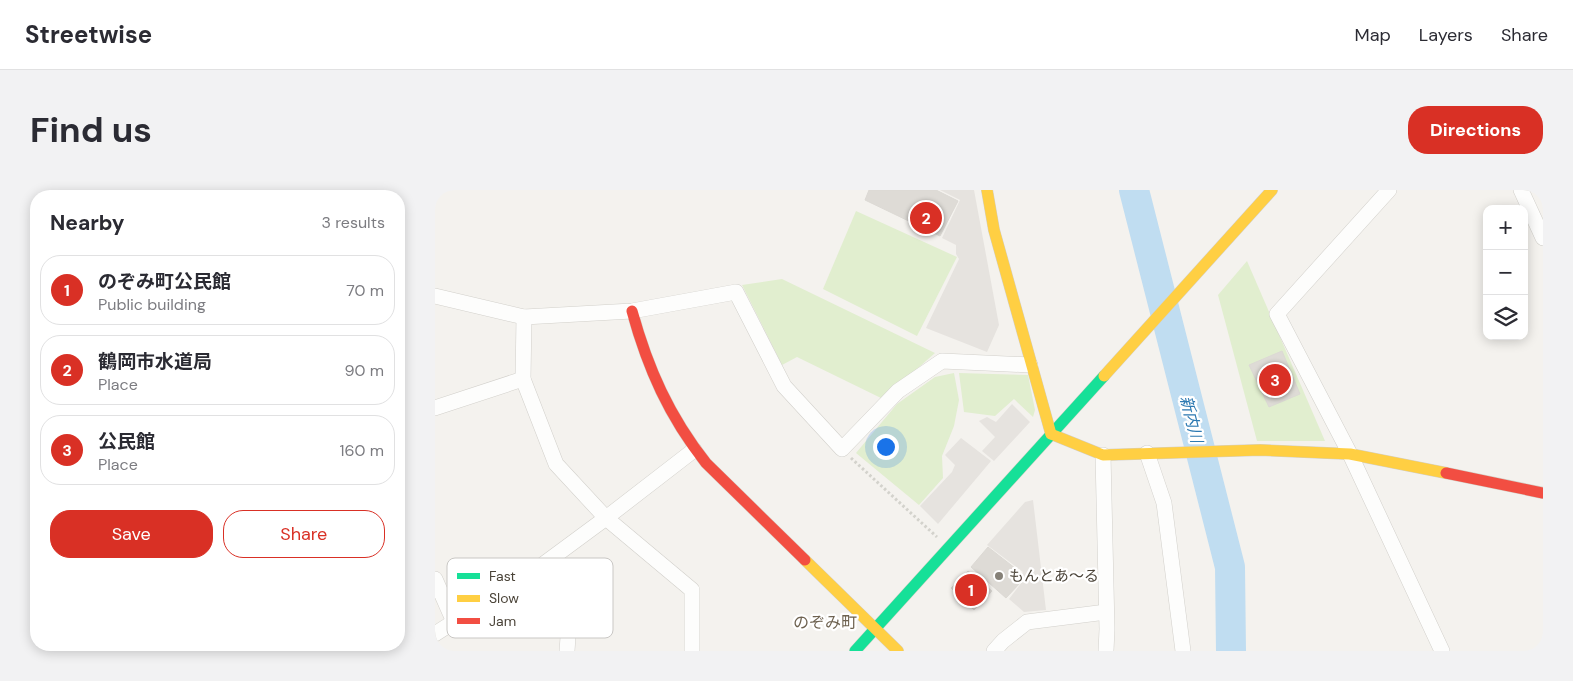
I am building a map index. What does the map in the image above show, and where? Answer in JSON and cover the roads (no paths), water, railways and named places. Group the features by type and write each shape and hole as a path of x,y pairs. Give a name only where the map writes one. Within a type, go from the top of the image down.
{"street":[{"path":"987,190 994,230 1030,365 1051,434"},
{"path":"855,651 1272,190"},
{"path":"1389,190 1277,314 1350,454 1442,651"},
{"path":"1521,190 1543,238"},
{"path":"435,296 524,317 632,311 736,292 784,386 842,449 898,391 942,361 1030,365"},
{"path":"632,311 639,340 658,390 694,450 898,651"},
{"path":"524,317 523,379 556,464 606,518 692,590 692,651"},
{"path":"435,408 523,379"},
{"path":"1051,434 1103,455 1260,450 1350,454 1543,493"},
{"path":"552,558 694,450"},
{"path":"1153,453 1165,503 1183,651"},
{"path":"1103,455 1106,651"},
{"path":"435,579 447,606"},
{"path":"994,651 1027,622 1106,612"},
{"path":"435,634 447,626"},
{"path":"567,651 568,638"}],"waterway":[{"name":"新内川","path":"1134,190 1230,567 1231,651"}],"place":[{"name":"鶴岡市水道局","path":"926,218"},
{"name":"公民館","path":"1275,380"},
{"name":"もんとあ～る","path":"999,576"},
{"name":"のぞみ町公民館","path":"971,590"}],"district":[{"name":"のぞみ町","path":"825,622"}]}
